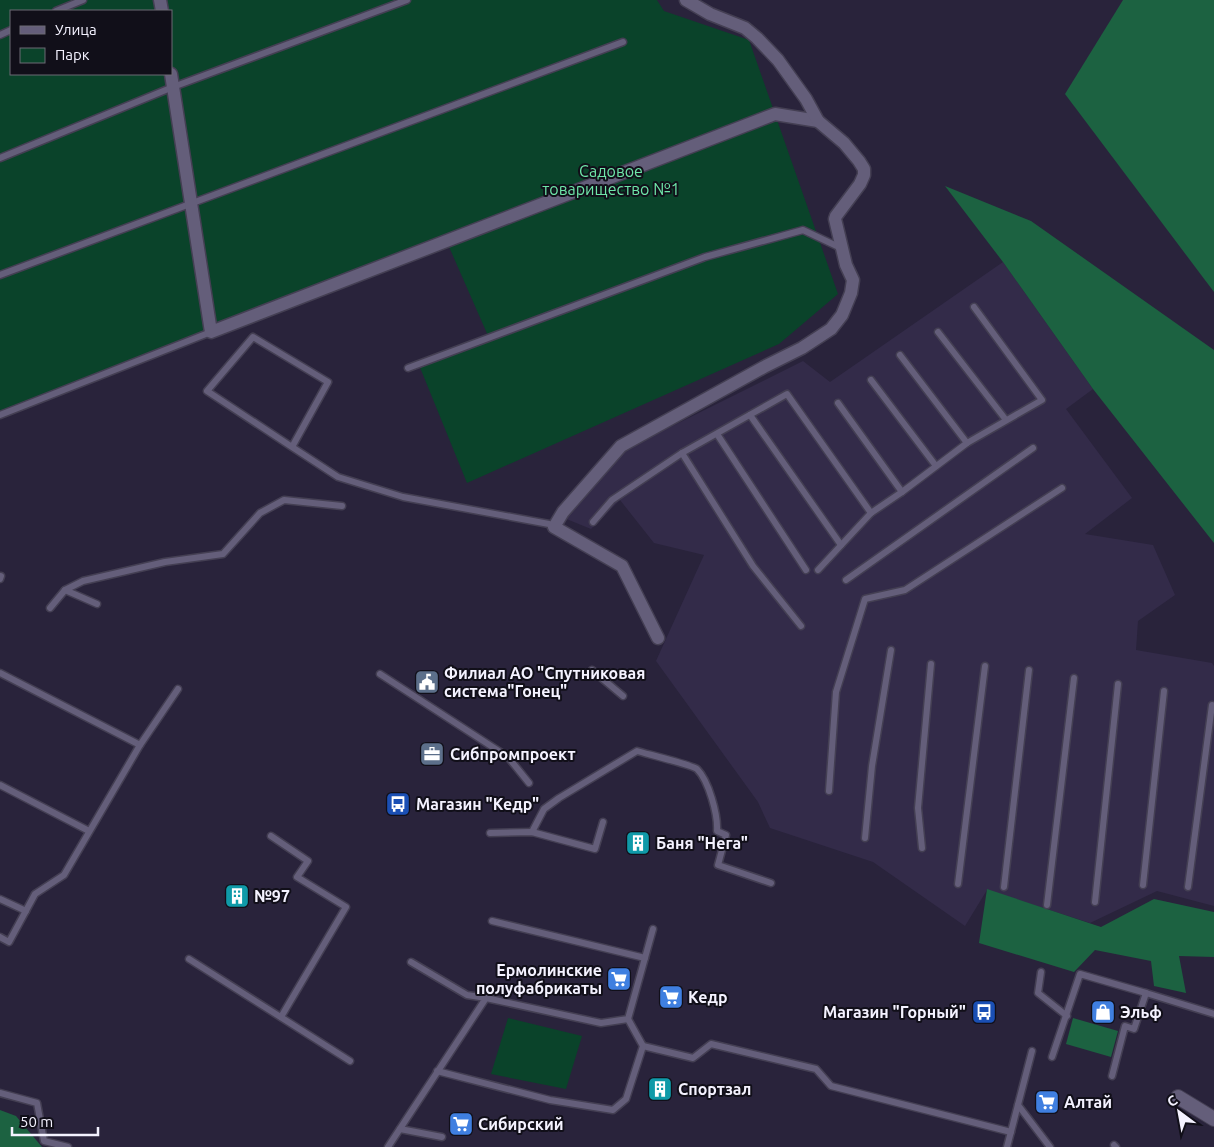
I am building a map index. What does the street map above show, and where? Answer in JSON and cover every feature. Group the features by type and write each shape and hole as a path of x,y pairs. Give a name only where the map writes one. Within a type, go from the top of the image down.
{"street":[{"path":"658,638 622,566 554,527 563,512 621,446 756,371 802,348 831,329 842,315 853,280 846,265 836,216 860,184 864,175 864,169 844,143 818,121 806,99 771,51 746,28 710,14 686,0"},
{"path":"171,75 211,332 775,114 818,121"},
{"path":"1178,1098 1214,1120"}],"lane":[{"path":"58,10 83,0"},
{"path":"0,158 173,87 407,0"},
{"path":"0,276 623,42"},
{"path":"408,368 714,254 803,230 842,249"},
{"path":"818,570 871,512 902,492 967,443 1042,400 974,307"},
{"path":"0,415 211,332"},
{"path":"938,332 1006,420"},
{"path":"292,447 328,382 253,337 207,391 292,447 338,477 394,494 549,524 554,527"},
{"path":"900,355 967,443"},
{"path":"871,380 936,466"},
{"path":"593,522 612,500 682,454 787,394 871,512"},
{"path":"838,403 902,492"},
{"path":"750,415 841,545"},
{"path":"717,434 806,570"},
{"path":"846,580 1033,448"},
{"path":"682,454 753,566 801,626"},
{"path":"829,791 836,692 865,599 905,590 1062,488"},
{"path":"50,608 65,590 83,582 165,562 223,554 260,513 284,500 342,506"},
{"path":"65,590 97,604"},
{"path":"865,838 872,766 891,650"},
{"path":"922,848 918,808 931,664"},
{"path":"958,884 985,666"},
{"path":"592,670 623,696"},
{"path":"1004,887 1029,670"},
{"path":"0,673 140,745"},
{"path":"380,674 508,757 529,783"},
{"path":"1047,905 1074,678"},
{"path":"1095,902 1118,684"},
{"path":"0,937 9,942 35,894 64,876 140,745 178,689"},
{"path":"1143,885 1164,691"},
{"path":"1188,886 1212,705"},
{"path":"532,832 544,809 637,751 696,769 705,782 713,804 718,820 717,831 726,835 718,864 771,883"},
{"path":"0,785 89,831"},
{"path":"490,833 532,832 595,849 603,822"},
{"path":"271,836 308,861 297,877 346,908 281,1017"},
{"path":"0,899 26,911"},
{"path":"492,921 645,958"},
{"path":"437,1071 550,1100 613,1110 626,1099 642,1046 628,1019 654,929"},
{"path":"190,959 350,1061"},
{"path":"411,962 467,996 486,998 601,1023 628,1019"},
{"path":"1041,972 1038,993 1067,1016"},
{"path":"1052,1057 1080,974 1214,1014"},
{"path":"1112,1076 1125,1026 1134,1029 1146,993"},
{"path":"388,1147 486,998"},
{"path":"642,1046 692,1058 710,1044 816,1069 832,1086 1011,1132"},
{"path":"1007,1147 1032,1051"},
{"path":"0,1093 37,1103 44,1141 68,1147"},
{"path":"1018,1105 1050,1147"},
{"path":"400,1129 442,1137"}],"shaded area":[{"path":"1003,262 1093,389 1066,409 1132,498 1085,534 1153,545 1175,595 1138,621 1136,650 1212,663 1214,666 1214,906 1157,891 1090,923 987,890 965,926 873,862 770,828 758,802 656,661 704,555 654,543 620,500 591,529 564,518 616,454 803,361 830,382"}],"green space":[{"name":"Садовое товарищество №1","path":"0,0 657,0 664,11 749,40 838,294 779,344 467,483 419,365 489,338 446,240 0,415"},
{"path":"1123,0 1214,0 1214,292 1065,94"},
{"path":"945,186 1031,221 1214,350 1214,543 1093,389 1003,262"},
{"path":"987,889 1101,927 1154,899 1214,912 1214,957 1179,956 1186,993 1154,986 1151,961 1095,950 1074,972 979,943"},
{"path":"508,1018 582,1036 566,1089 491,1074"},
{"path":"1073,1018 1118,1031 1111,1057 1066,1044"},
{"path":"0,1110 16,1116 42,1147 0,1147"}],"place":[{"name":"Филиал АО \"Спутниковая система\"Гонец\"","path":"427,682"},
{"name":"Сибпромпроект","path":"432,754"},
{"name":"Магазин \"Кедр\"","path":"398,804"},
{"name":"Баня \"Нега\"","path":"638,843"},
{"name":"№97","path":"237,896"},
{"name":"Ермолинские полуфабрикаты","path":"619,979"},
{"name":"Кедр","path":"671,997"},
{"name":"Магазин \"Горный\"","path":"984,1012"},
{"name":"Эльф","path":"1103,1012"},
{"name":"Спортзал","path":"660,1089"},
{"name":"Алтай","path":"1047,1102"},
{"name":"Сибирский","path":"461,1124"}]}
